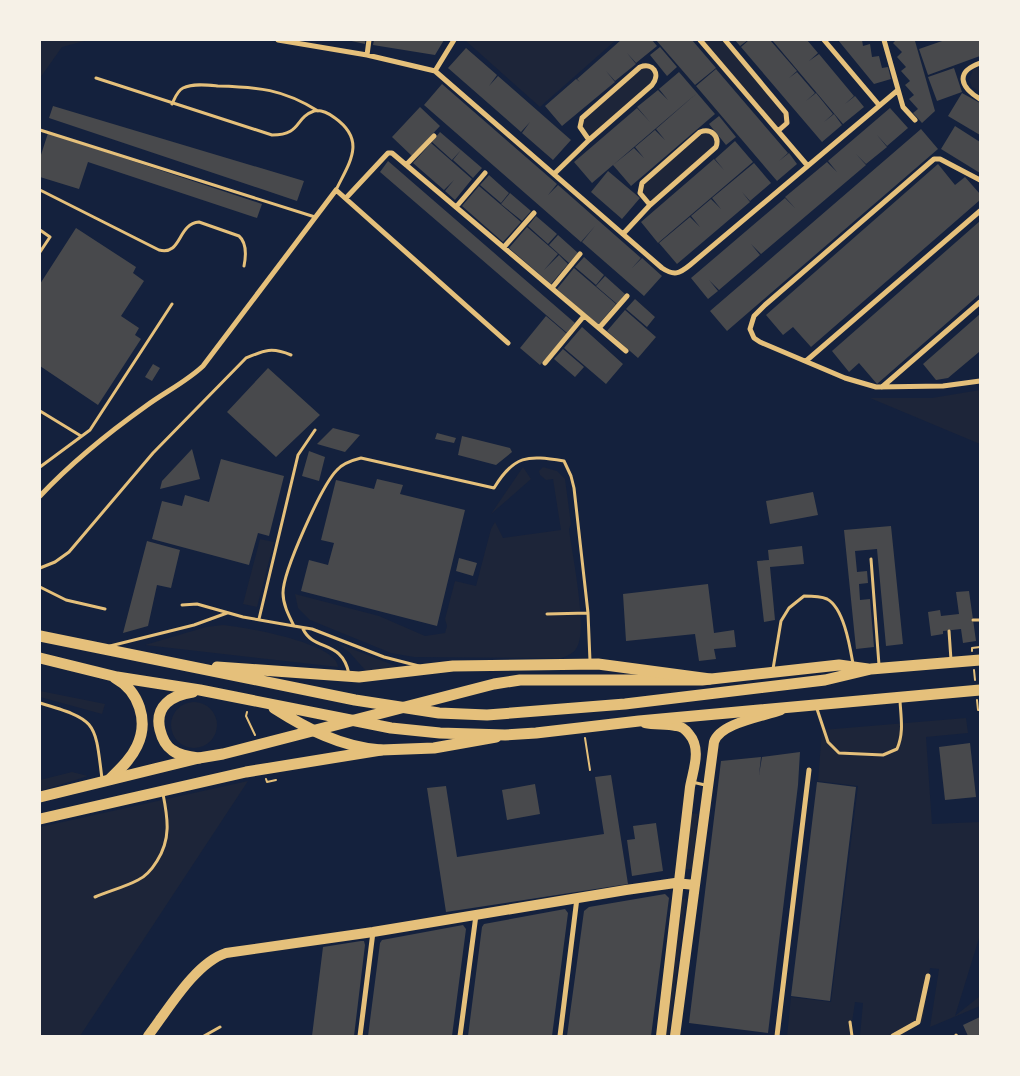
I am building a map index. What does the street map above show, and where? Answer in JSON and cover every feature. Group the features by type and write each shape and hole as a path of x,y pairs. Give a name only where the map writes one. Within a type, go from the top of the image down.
{"main road":[{"path":"40,636 355,700 439,713 487,715 625,704 825,680 875,669 980,660"},
{"path":"40,658 109,675 200,690 268,705 418,732 505,735"},
{"path":"168,662 360,677 454,666 590,664 710,679"},
{"path":"40,797 199,758 223,754 494,684 520,680 710,679 839,665 875,669"},
{"path":"106,780 132,754 137,746 142,728 142,717 135,697 129,688 109,675"},
{"path":"199,758 179,754 171,750 162,736 159,713 167,701 178,695 200,690"},
{"path":"40,819 246,772 381,750 434,748 505,735 980,690"},
{"path":"268,705 326,737 350,746 381,750"},
{"path":"676,1036 713,747 718,734 728,727 788,708"},
{"path":"639,721 655,725 678,726 688,732 694,742 696,755 691,782 661,1036"},
{"path":"148,1036 193,976 206,963 221,954 244,949 373,932 577,898 680,884 696,885"},
{"path":"670,957 685,958"}],"street":[{"path":"280,40 367,55 435,71 662,268 669,273 676,274 690,265 898,90"},
{"path":"367,55 369,40"},
{"path":"435,71 454,40"},
{"path":"700,40 807,165"},
{"path":"725,40 786,113 787,123 778,131"},
{"path":"824,40 879,106"},
{"path":"884,40 903,107 915,120"},
{"path":"980,63 967,69 963,79 969,91 980,99"},
{"path":"554,174 589,140 655,82 656,75 653,68 646,65 640,67 582,118 580,127 589,140"},
{"path":"623,234 650,205 716,147 717,140 714,133 707,130 700,132 642,183 640,193 650,205"},
{"path":"406,165 434,136"},
{"path":"346,198 388,153 392,153 626,351"},
{"path":"980,180 940,159 934,159 765,305 754,316 750,330 754,338 760,342 864,384 882,388 942,386 980,381"},
{"path":"456,206 485,173"},
{"path":"40,496 116,427 190,378 203,366 336,190 508,343"},
{"path":"806,361 980,211"},
{"path":"504,248 534,213"},
{"path":"552,288 580,254"},
{"path":"599,328 628,296"},
{"path":"882,388 980,302"},
{"path":"545,363 584,316"},
{"path":"777,1036 809,770"},
{"path":"560,1036 577,898"},
{"path":"460,1036 476,914"},
{"path":"360,1036 373,932"},
{"path":"893,1036 918,1022 928,976"}],"lane":[{"path":"96,78 272,135 290,132 307,115 318,110"},
{"path":"172,104 178,93 187,87 206,85 233,86 273,90 332,116 344,125 353,142 353,154 336,190"},
{"path":"40,130 315,217"},
{"path":"40,190 166,252 171,250 187,226 192,222 198,222 239,236 243,239 244,266"},
{"path":"40,230 50,237 40,252"},
{"path":"40,467 90,430 172,304"},
{"path":"40,568 55,562 69,552 153,453 246,358 262,351 277,349 291,356"},
{"path":"40,411 81,436"},
{"path":"259,619 298,456 315,430"},
{"path":"294,626 286,608 283,594 292,557 328,482 338,469 346,463 362,458 494,488 501,476 517,461 541,458 564,461 572,476 588,613 590,664"},
{"path":"871,559 875,669"},
{"path":"40,587 66,600 105,609"},
{"path":"773,672 781,621 789,608 804,596 828,599 836,607 842,619 854,667"},
{"path":"182,605 196,604 227,613 312,630 384,657 430,669"},
{"path":"100,649 194,624 227,613"},
{"path":"547,614 588,613"},
{"path":"973,620 980,620"},
{"path":"303,628 308,637 333,648 341,655 348,666 350,676"},
{"path":"949,631 951,662"},
{"path":"816,706 828,742 839,753 883,755 896,749 900,741 902,729 899,698"},
{"path":"40,703 72,712 88,722 97,740 106,780"},
{"path":"691,782 708,786"},
{"path":"95,897 138,880 151,870 163,852 168,832 168,815 163,791"},
{"path":"850,1022 852,1036"},
{"path":"204,1036 220,1027"}],"path":[{"path":"972,648 980,647"},
{"path":"246,716 254,733"},
{"path":"584,728 590,770"},
{"path":"267,782 279,778"}],"shaded area":[{"path":"40,40 88,40 62,47 40,78"},
{"path":"466,40 616,40 540,107"},
{"path":"700,40 725,40 788,118 778,131"},
{"path":"650,66 656,78 589,140 579,124 580,121 640,67"},
{"path":"980,67 980,92 972,87 969,80 973,70"},
{"path":"710,131 717,144 650,205 640,189 641,186 698,135"},
{"path":"980,390 980,444 870,398 932,398"},
{"path":"523,467 531,479 491,514"},
{"path":"543,467 557,471 565,479 571,524 569,529 581,622 578,645 569,655 561,658 414,657 391,653 310,620 298,608 295,594 379,616 425,636 445,633 447,626 445,619 455,581 476,586 491,529 495,522 503,538 561,530 553,479 546,480 540,475 539,471"},
{"path":"260,539 274,542 257,607 243,604"},
{"path":"223,625 269,633 307,644 334,658 338,667 145,645 206,627"},
{"path":"337,643 398,667 366,671 350,653"},
{"path":"40,691 105,704 102,714 40,697"},
{"path":"189,702 199,702 213,712 217,725 213,738 207,744 199,748 189,748 175,738 171,730 171,720 181,706"},
{"path":"966,718 968,733 926,737 932,824 980,822 980,935 955,1016 980,996 980,1006 930,1027 939,969 930,968 923,1021 889,1036 860,1036 863,1003 855,1002 850,1036 787,1036 791,997 831,1002 858,786 818,781 822,730"},
{"path":"72,772 88,776 40,791 40,780"},
{"path":"248,781 80,1036 40,1036 40,827"},
{"path":"692,813 698,814 692,869 685,869"},
{"path":"681,898 686,899 669,1036 664,1036"}],"building":[{"path":"347,40 365,40 365,44"},
{"path":"374,40 444,40 435,55 373,45"},
{"path":"621,40 652,40 657,46 636,63 627,53 636,64 615,81 606,71 615,82 562,126 545,106 576,79 580,82 577,79"},
{"path":"656,40 692,40 716,68 695,85"},
{"path":"735,40 748,40 740,46"},
{"path":"749,40 770,40 797,71 789,78 797,72 815,93 806,101 816,93 833,114 824,122 834,114 842,125 822,142 741,47"},
{"path":"772,40 807,40 818,53 809,61 819,54 854,96 845,104 855,96 864,107 843,124"},
{"path":"838,40 862,40 863,46 870,44 872,57 879,56 882,68 888,67 891,79 874,84"},
{"path":"896,40 915,41 935,111 922,123 913,113 918,109 909,99 914,95 905,85 910,81 901,71 906,67 897,57 902,52 893,43"},
{"path":"945,40 980,40 980,56 928,75 919,49"},
{"path":"660,47 677,67 667,76 650,55"},
{"path":"466,48 497,75 489,86 498,76 571,140 553,160 522,133 530,122 521,132 448,68"},
{"path":"954,68 962,92 937,101 928,77"},
{"path":"716,69 788,153 779,161 789,153 797,164 777,181 696,86"},
{"path":"679,72 697,93 592,183 574,162 637,108 650,122 637,107 658,90 668,100 659,89"},
{"path":"442,84 557,184 548,195 558,185 641,258 632,268 642,258 662,276 644,296 582,242 595,226 581,242 424,105"},
{"path":"697,93 715,114 631,186 613,165 634,148 644,158 635,147 655,130 665,140 656,129"},
{"path":"962,93 980,103 980,135 948,116"},
{"path":"53,106 304,181 297,201 49,118"},
{"path":"420,107 440,126 412,156 392,137"},
{"path":"890,108 908,128 887,146 877,135 887,147 866,164 856,154 866,165 761,254 751,244 760,255 719,290 709,280 718,291 708,299 691,278 785,198 795,208 785,197 827,162 837,172 828,161"},
{"path":"719,116 736,137 726,145 709,124"},
{"path":"955,126 980,142 980,173 941,149"},
{"path":"921,129 938,149 727,331 710,311"},
{"path":"440,132 461,150 452,160 432,142"},
{"path":"48,133 262,204 257,218 88,162 79,189 40,177 40,158"},
{"path":"735,141 753,162 658,243 641,222 714,159 724,170 715,159"},
{"path":"431,143 472,179 455,200 445,191 454,180 444,190 413,163"},
{"path":"461,150 482,168 473,178 453,160"},
{"path":"388,161 575,323 567,333 380,172"},
{"path":"754,163 771,183 750,201 742,192 750,202 677,264 659,243 690,217 700,227 691,216 711,199 721,209 712,198"},
{"path":"938,164 955,185 965,177 980,194 980,200 811,347 793,327 783,335 766,315"},
{"path":"608,171 640,198 622,219 591,192"},
{"path":"489,175 509,193 501,203 480,185"},
{"path":"479,186 521,222 503,242 462,206"},
{"path":"510,193 531,211 522,221 501,204"},
{"path":"536,216 557,234 548,244 528,226"},
{"path":"980,221 980,294 877,384 859,363 849,372 832,351"},
{"path":"527,227 558,254 544,270 559,255 568,264 551,284 509,248"},
{"path":"76,228 136,267 133,273 144,281 121,316 139,328 135,335 141,339 98,405 40,366 40,284"},
{"path":"558,235 578,253 569,263 549,245"},
{"path":"584,257 604,275 596,285 575,267"},
{"path":"574,268 616,304 598,325 557,289"},
{"path":"605,276 625,294 617,304 596,286"},
{"path":"635,299 655,317 647,327 626,309"},
{"path":"625,310 656,337 638,358 607,331"},
{"path":"980,314 980,353 948,378 936,380 923,364"},
{"path":"546,316 567,334 540,365 520,348"},
{"path":"582,327 623,364 606,384 564,348"},
{"path":"563,349 584,367 575,377 554,359"},
{"path":"153,364 160,368 152,381 145,377"},
{"path":"268,368 320,415 276,457 227,412"},
{"path":"333,428 360,435 345,452 317,444"},
{"path":"437,433 456,438 454,443 435,439"},
{"path":"462,436 510,448 512,452 496,465 458,455"},
{"path":"192,449 200,479 160,489 162,481"},
{"path":"309,451 325,457 319,481 302,476"},
{"path":"221,459 284,476 269,536 258,533 249,565 152,539 162,501 182,506 185,495 209,502"},
{"path":"377,479 403,485 400,494 465,510 437,626 301,591 309,560 328,565 334,543 321,540 336,480 374,489"},
{"path":"813,492 818,515 770,524 766,501"},
{"path":"891,526 903,644 886,646 877,549 855,551 857,572 867,571 868,583 859,584 860,600 870,599 874,647 856,649 844,530"},
{"path":"147,541 180,550 171,588 157,585 148,626 123,633"},
{"path":"802,546 804,564 770,567 775,620 764,622 757,561 769,560 768,550"},
{"path":"459,558 477,563 473,576 456,571"},
{"path":"708,584 714,633 734,630 736,647 714,649 716,659 699,661 695,634 626,641 623,594"},
{"path":"969,591 976,641 963,643 961,629 943,631 943,634 931,636 928,612 940,610 941,616 959,614 956,592"},
{"path":"970,743 976,797 945,800 939,747"},
{"path":"800,752 798,785 768,1033 689,1023 721,761 761,757 759,775 762,757"},
{"path":"611,775 628,884 446,912 427,788 446,786 457,857 604,834 595,777"},
{"path":"817,782 856,787 830,1001 791,996"},
{"path":"535,784 540,814 507,820 502,790"},
{"path":"656,823 663,871 632,876 627,840 635,839 633,826"},
{"path":"665,894 669,898 651,1036 567,1036 584,911 589,907"},
{"path":"565,909 568,913 552,1036 468,1036 482,927 484,924"},
{"path":"463,925 466,929 452,1036 368,1036 380,943 382,940"},
{"path":"364,941 365,945 354,1036 312,1036 323,947"},
{"path":"980,1017 980,1036 968,1036 963,1025"}]}
